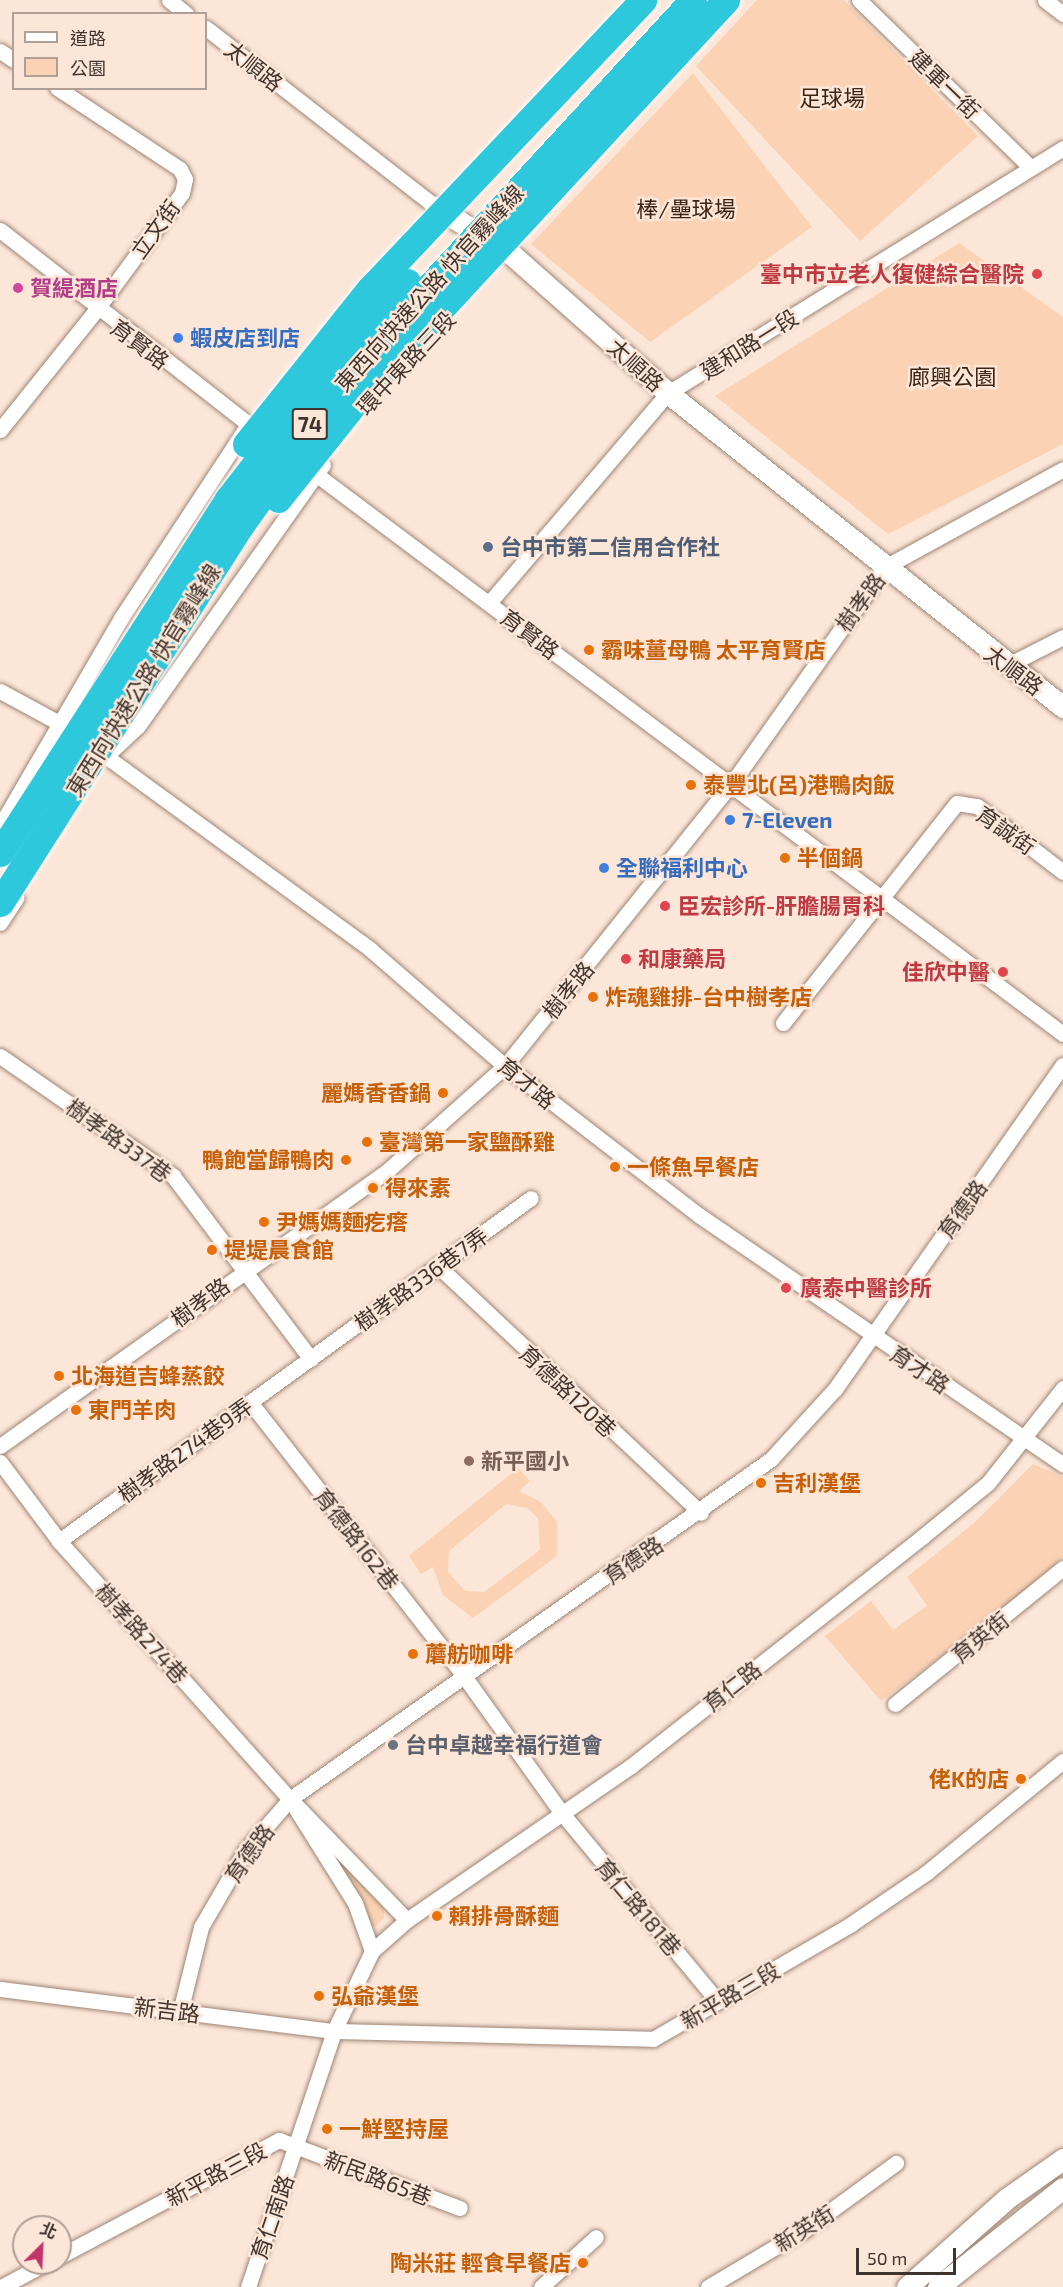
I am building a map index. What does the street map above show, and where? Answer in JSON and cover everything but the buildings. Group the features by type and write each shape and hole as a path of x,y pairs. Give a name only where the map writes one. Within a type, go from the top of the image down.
{"highway":[{"path":"145,627 188,529 318,348 643,0"},
{"name":"東西向快速公路 快官霧峰線","path":"0,853 228,500 338,357 669,0"},
{"name":"東西向快速公路 快官霧峰線","path":"0,903 168,643 241,525 347,376 693,0"},
{"path":"168,643 362,395 726,0"}],"street":[{"path":"169,0 184,12"},
{"path":"63,725 122,618 248,425 442,212 630,0"},
{"path":"0,826 63,725 262,435 327,352 442,212 656,0"},
{"name":"環中東路三段","path":"0,923 107,756 244,529 295,458 352,385 490,241 714,0"},
{"name":"環中東路三段","path":"107,756 138,726 368,402 742,0"},
{"name":"建軍一街","path":"859,0 1031,168"},
{"path":"1045,0 1063,14"},
{"name":"太順路","path":"207,29 442,212 510,252 668,393 1006,666 1063,707"},
{"name":"立文街","path":"0,430 96,310 182,193 185,179 180,169 60,90"},
{"name":"建和路一段","path":"489,603 668,393 1063,148"},
{"name":"育賢路","path":"0,230 96,310 248,425 317,473 732,783 1063,1034"},
{"name":"樹孝路","path":"0,1446 243,1270 387,1171 505,1066 732,783 885,567 1063,469"},
{"path":"1006,666 1063,637"},
{"name":"育才路","path":"0,691 63,725 371,950 505,1066 700,1216 871,1336 1063,1465"},
{"name":"育誠街","path":"884,899 957,803 977,806 1063,872"},
{"path":"783,1023 884,899"},
{"name":"樹孝路337巷","path":"0,1056 173,1176 311,1359"},
{"name":"育德路","path":"180,2012 201,1927 244,1851 290,1799 701,1513 771,1459 835,1389 1063,1065"},
{"name":"樹孝路336巷7弄","path":"311,1359 531,1198"},
{"name":"育德路120巷","path":"439,1267 701,1513"},
{"name":"樹孝路274巷9弄","path":"59,1541 311,1359"},
{"name":"育仁路","path":"372,1951 407,1920 631,1766 922,1538 988,1483 1063,1388"},
{"name":"育德路162巷","path":"250,1402 464,1676 561,1812"},
{"name":"樹孝路274巷","path":"0,1462 59,1541 290,1799"},
{"name":"育英街","path":"895,1704 1063,1568"},
{"name":"新平路三段","path":"334,2031 653,2039 851,1924 926,1873 1063,1761"},
{"path":"290,1799 407,1920"},
{"path":"290,1799 355,1903 372,1951"},
{"name":"育仁路181巷","path":"561,1812 718,2002"},
{"name":"新平路三段","path":"72,2250 279,2140 296,2147 334,2031 372,1951"},
{"name":"新吉路","path":"0,1989 334,2031"},
{"name":"新民路65巷","path":"296,2147 460,2208"},
{"name":"育仁南路","path":"248,2287 296,2147"},
{"path":"907,2287 1006,2199 1063,2159"},
{"name":"新英街","path":"708,2287 804,2230 896,2163"},
{"path":"938,2287 1063,2188"},
{"path":"540,2287 596,2237"},
{"path":"1,2287 24,2275"}],"green space":[{"name":"足球場","path":"757,0 844,0 978,136 860,241 696,66"},
{"name":"棒/壘球場","path":"693,73 812,227 650,342 531,244"},
{"name":"廊興公園","path":"959,243 1063,317 1063,444 888,534 715,396"},
{"path":"1033,1464 1063,1477 1063,1556 1023,1594 881,1701 825,1636 871,1601 893,1630 927,1606 907,1577 974,1523"},
{"path":"518,1468 530,1481 519,1491 541,1502 557,1522 557,1556 473,1618 443,1595 433,1567 421,1574 409,1556","holes":["506,1504 527,1508 538,1518 540,1550 484,1592 465,1591 448,1572 449,1551"]},
{"path":"317,1834 384,1905 384,1918 374,1928"}],"place":[{"name":"臺中市立老人復健綜合醫院","path":"1037,274"},
{"name":"賀緹酒店","path":"18,288"},
{"name":"蝦皮店到店","path":"178,338"},
{"name":"台中市第二信用合作社","path":"488,547"},
{"name":"霸味薑母鴨 太平育賢店","path":"589,650"},
{"name":"泰豐北(呂)港鴨肉飯","path":"691,785"},
{"name":"7-Eleven","path":"730,820"},
{"name":"半個鍋","path":"785,858"},
{"name":"全聯福利中心","path":"604,868"},
{"name":"臣宏診所-肝膽腸胃科","path":"665,906"},
{"name":"和康藥局","path":"626,959"},
{"name":"佳欣中醫","path":"1003,972"},
{"name":"炸魂雞排-台中樹孝店","path":"593,997"},
{"name":"麗媽香香鍋","path":"443,1093"},
{"name":"臺灣第一家鹽酥雞","path":"367,1142"},
{"name":"鴨飽當歸鴨肉","path":"346,1160"},
{"name":"一條魚早餐店","path":"615,1167"},
{"name":"得來素","path":"373,1188"},
{"name":"尹媽媽麵疙瘩","path":"264,1222"},
{"name":"堤堤晨食館","path":"212,1250"},
{"name":"廣泰中醫診所","path":"786,1288"},
{"name":"北海道吉蜂蒸餃","path":"59,1376"},
{"name":"東門羊肉","path":"76,1410"},
{"name":"新平國小","path":"469,1461"},
{"name":"吉利漢堡","path":"761,1483"},
{"name":"蘑舫咖啡","path":"413,1654"},
{"name":"台中卓越幸福行道會","path":"393,1745"},
{"name":"佬K的店","path":"1021,1779"},
{"name":"賴排骨酥麵","path":"437,1916"},
{"name":"弘爺漢堡","path":"319,1996"},
{"name":"一鮮堅持屋","path":"327,2129"},
{"name":"陶米莊 輕食早餐店","path":"583,2263"}]}
